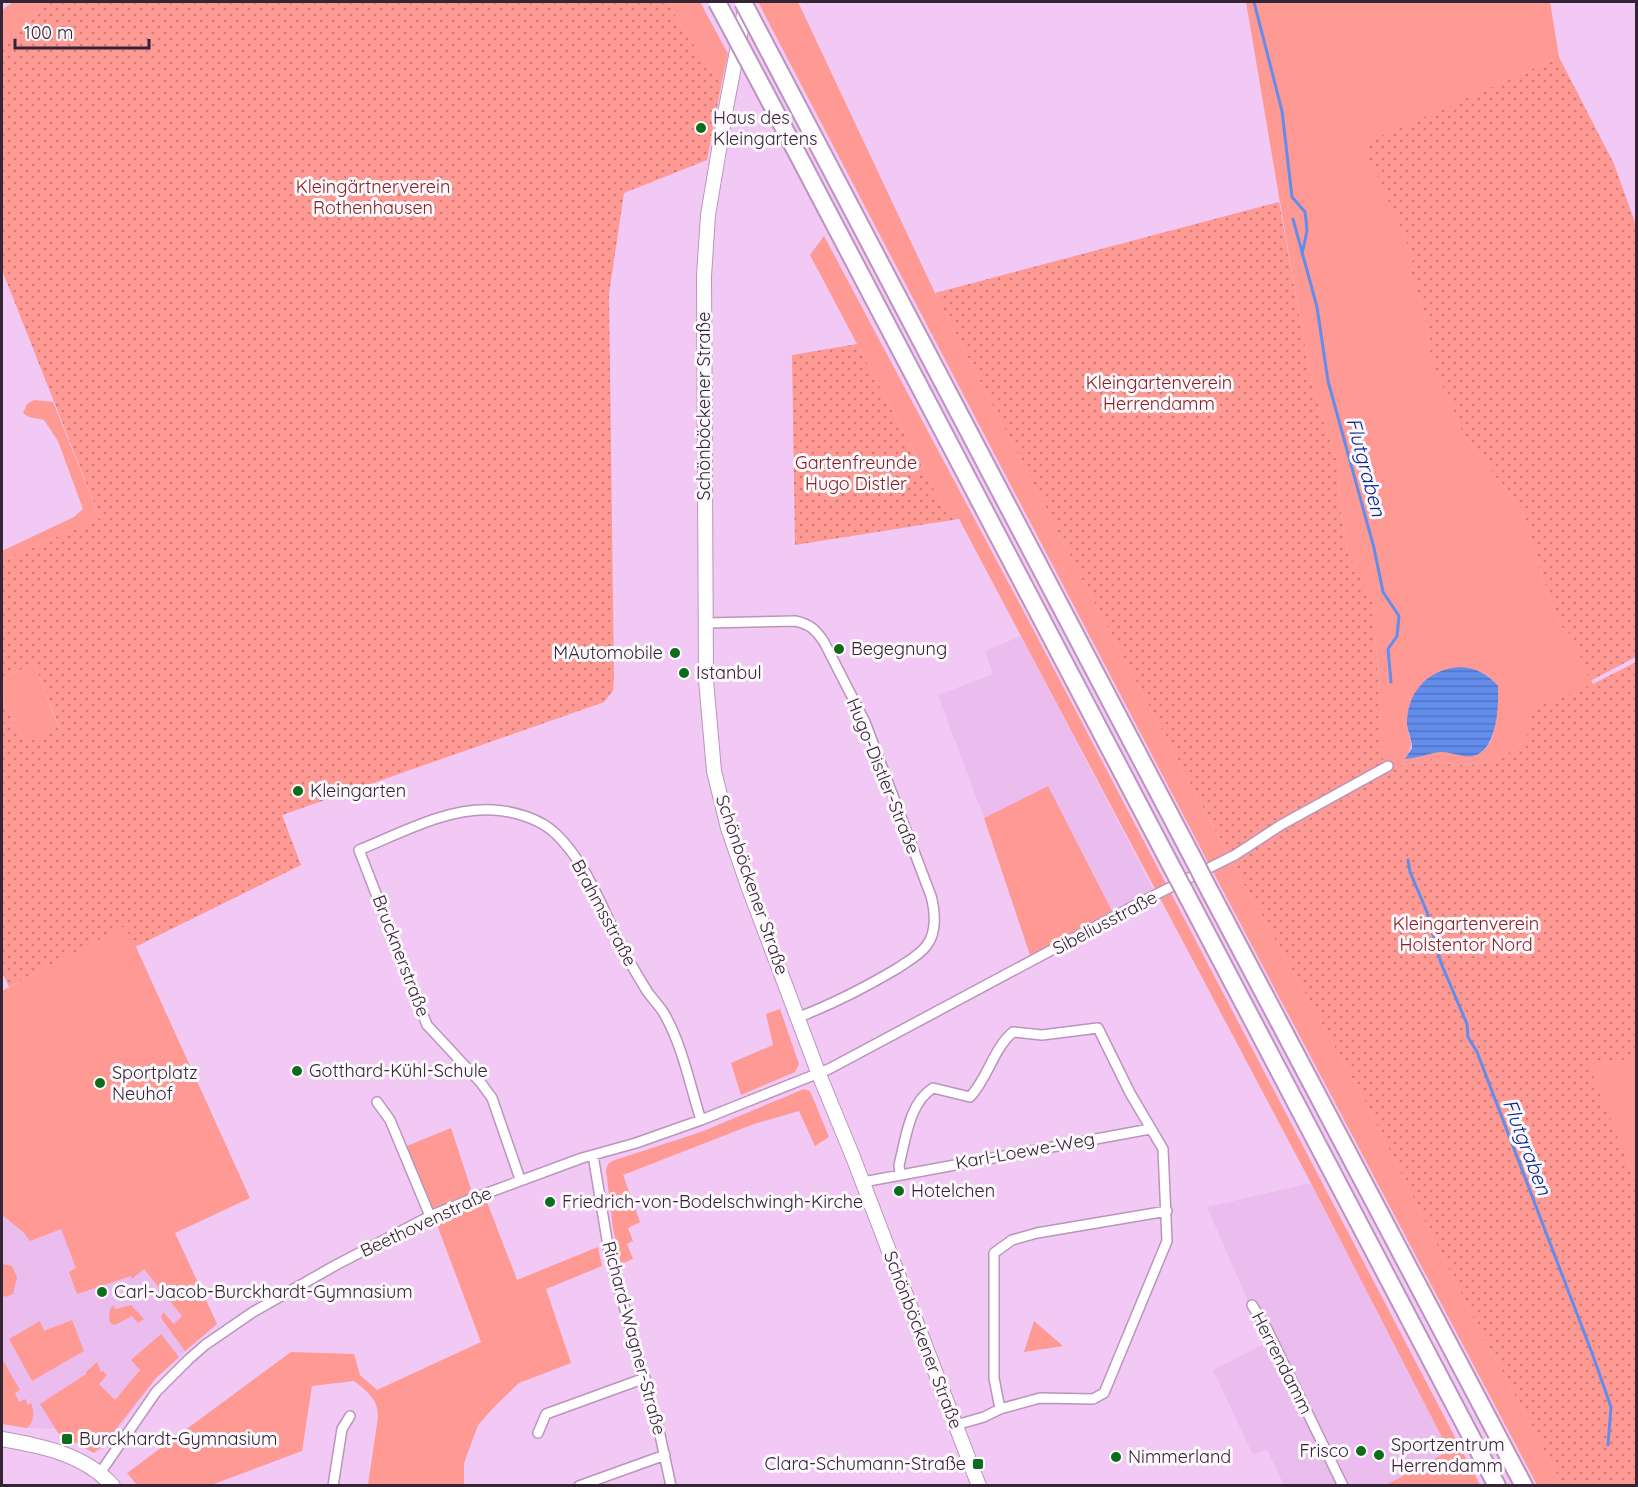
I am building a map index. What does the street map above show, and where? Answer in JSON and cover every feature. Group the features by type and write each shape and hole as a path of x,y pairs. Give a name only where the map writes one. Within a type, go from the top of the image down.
{"highway":[{"path":"717,2 1497,1485"},
{"path":"745,2 1524,1485"}],"main road":[{"name":"Schönböckener Straße","path":"745,2 708,215 705,256 703,423 705,623 707,712 714,771 728,828 745,877 818,1072 863,1182 979,1485"},
{"path":"2,1439 57,1451 82,1461 113,1485"}],"street":[{"name":"Hugo-Distler-Straße","path":"705,623 795,621 806,623 816,630 865,722 931,896 934,911 932,932 927,945 915,957 866,988 799,1017"},
{"name":"Sibeliusstraße","path":"818,1072 829,1069 1140,903 1235,855 1281,825 1388,766"},
{"name":"Brahmsstraße","path":"359,850 411,829 470,810 510,812 540,823 554,832 580,861 627,957 666,1016 701,1120"},
{"name":"Brucknerstraße","path":"359,850 385,911 427,1025 492,1098 520,1179"},
{"path":"900,1174 899,1165 916,1104 923,1094 933,1088 970,1097 979,1088 1005,1039 1013,1032 1042,1035 1098,1028 1113,1061 1163,1149 1167,1241 1104,1393 1093,1399 1040,1398 1000,1409 984,1418 956,1425"},
{"name":"Beethovenstraße","path":"100,1473 156,1392 205,1345 266,1305 429,1216 520,1179 701,1120 818,1072"},
{"path":"377,1102 390,1120 429,1216"},
{"name":"Karl-Loewe-Weg","path":"863,1182 1150,1129"},
{"name":"Richard-Wagner-Straße","path":"593,1155 609,1252 645,1378 671,1485"},
{"path":"1000,1409 994,1378 994,1253 1012,1240 1028,1235 1167,1211"},
{"name":"Herrendamm","path":"1252,1305 1267,1329 1343,1485"},
{"path":"538,1433 546,1414 645,1378"},
{"path":"333,1485 342,1429 350,1416"},
{"path":"579,1485 665,1455"}],"shaded area":[{"path":"1021,636 1153,889 1112,911 1048,786 984,818 938,695 993,674 985,651"},
{"path":"1311,1183 1449,1451 1386,1486 1284,1485 1267,1450 1253,1455 1213,1370 1266,1343 1207,1207"},
{"name":"Carl-Jacob-Burckhardt-Gymnasium","path":"2,1207 174,1233 217,1324 156,1378 103,1450 98,1451 61,1429 27,1428 2,1424"}],"green space":[{"path":"13,2 51,2 2,43 2,10"},
{"name":"Kleingärtnerverein Rothenhausen","path":"51,2 669,2 677,19 717,80 722,81 707,160 624,193 609,294 613,691 604,702 282,815 301,865 135,947 125,926 9,987 2,972 2,698 25,744 59,727 34,663 2,679 2,561 100,518 2,270 2,43"},
{"path":"669,2 700,2 728,54 722,81 717,80 677,19"},
{"path":"758,2 798,2 935,293 1081,577 1229,857 1366,1103 1473,1317 1563,1485 1537,1485"},
{"path":"1246,2 1550,2 1559,57 1364,144 1414,259 1407,266 1425,315 1431,360 1464,436 1522,510 1548,594 1562,627 1572,636 1593,684 1527,740 1503,757 1479,764 1454,765 1432,759 1384,769 1373,604 1347,550 1340,507 1339,468 1312,385","holes":["1478,671 1492,680 1498,691 1494,731 1485,750 1475,756 1442,752 1406,759 1411,743 1407,718 1409,707 1421,684"]},
{"path":"1559,57 1614,164 1636,225 1636,657 1590,681 1572,636 1562,627 1548,594 1522,510 1464,436 1431,360 1425,315 1407,266 1414,259 1363,144"},
{"path":"1279,202 1312,385 1339,468 1340,507 1347,550 1373,603 1384,769 1432,759 1454,765 1479,764 1503,757 1527,740 1530,709 1589,686 1636,662 1636,1058 1589,1065 1636,1183 1636,1485 1563,1485 1473,1317 1366,1103 1229,857 1281,825 1227,853 1081,577 935,293"},
{"path":"824,236 1032,627 1480,1485 1386,1485 1449,1451 1311,1183 959,519 948,516 810,255"},
{"name":"Gartenfreunde Hugo Distler","path":"857,344 948,516 959,519 795,545 792,355"},
{"path":"34,400 53,402 100,518 2,561 2,551 74,517 83,509 58,441 44,420 29,417 23,413 27,404"},
{"path":"34,663 59,728 25,744 2,698 2,679"},
{"path":"1048,786 1112,911 1030,955 984,818"},
{"name":"Sportplatz Neuhof","path":"126,925 250,1198 175,1233 217,1324 185,1351 161,1318 163,1312 174,1324 182,1316 144,1269 132,1279 131,1276 77,1294 69,1272 76,1268 61,1229 30,1241 23,1232 2,1215 2,991"},
{"path":"780,1009 799,1064 795,1072 741,1095 731,1063 773,1045 766,1014"},
{"path":"1636,1058 1636,1183 1588,1065"},
{"path":"804,1089 810,1091 829,1137 815,1146 799,1111 754,1124 623,1175 640,1222 628,1228 633,1241 627,1244 633,1259 621,1264 613,1228 606,1170 608,1164 701,1132"},
{"path":"451,1128 474,1198 430,1216 402,1148"},
{"path":"487,1202 517,1280 598,1247 602,1266 546,1289 571,1363 519,1383 478,1425 464,1463 464,1485 368,1485 378,1411 371,1396 354,1381 312,1386 302,1451 211,1485 137,1485 127,1473 291,1352 354,1354 360,1375 377,1390 481,1342 436,1222"},
{"path":"2,1264 12,1266 17,1277 13,1294 5,1297 2,1295"},
{"path":"114,1305 115,1309 131,1305 144,1319 138,1323 132,1316 115,1325 110,1323 109,1315"},
{"path":"72,1320 84,1351 32,1381 9,1339 40,1321 44,1331"},
{"path":"1034,1321 1063,1346 1024,1352"},
{"path":"161,1334 179,1357 156,1378 104,1444 94,1453 58,1433 40,1404 86,1374 97,1362 101,1372 107,1375 99,1384 115,1400 140,1370 131,1360"},
{"path":"2,1359 20,1390 15,1393 19,1402 25,1399 28,1405 31,1403 33,1417 27,1428 2,1424"}],"water":[{"path":"1460,667 1481,672 1498,686 1495,727 1487,746 1481,753 1473,756 1441,752 1405,759 1412,748 1407,720 1412,699 1417,690 1431,676"}],"waterway":[{"name":"Flutgraben","path":"1254,2 1282,111 1292,197 1305,212 1307,231 1302,254"},
{"name":"Flutgraben","path":"1293,219 1317,307 1328,381 1374,548 1383,592 1399,616 1397,636 1388,649 1391,682"},
{"name":"Flutgraben","path":"1408,860 1410,872 1427,912 1441,963 1467,1024 1468,1037 1477,1052 1611,1407 1608,1445"}],"place":[{"name":"Haus des Kleingartens","path":"701,128"},
{"name":"Begegnung","path":"839,649"},
{"name":"MAutomobile","path":"675,653"},
{"name":"Istanbul","path":"684,673"},
{"name":"Kleingarten","path":"298,791"},
{"name":"Gotthard-Kühl-Schule","path":"297,1071"},
{"name":"Sportplatz Neuhof","path":"100,1083"},
{"name":"Hotelchen","path":"899,1191"},
{"name":"Friedrich-von-Bodelschwingh-Kirche","path":"550,1202"},
{"name":"Carl-Jacob-Burckhardt-Gymnasium","path":"102,1292"},
{"name":"Burckhardt-Gymnasium","path":"67,1439"},
{"name":"Frisco","path":"1361,1451"},
{"name":"Sportzentrum Herrendamm","path":"1379,1455"},
{"name":"Nimmerland","path":"1116,1457"},
{"name":"Clara-Schumann-Straße","path":"978,1464"}],"park label":[{"name":"Kleingartenverein Herrendamm","path":"1159,394"},
{"name":"Kleingartenverein Holstentor Nord","path":"1466,934"}]}
